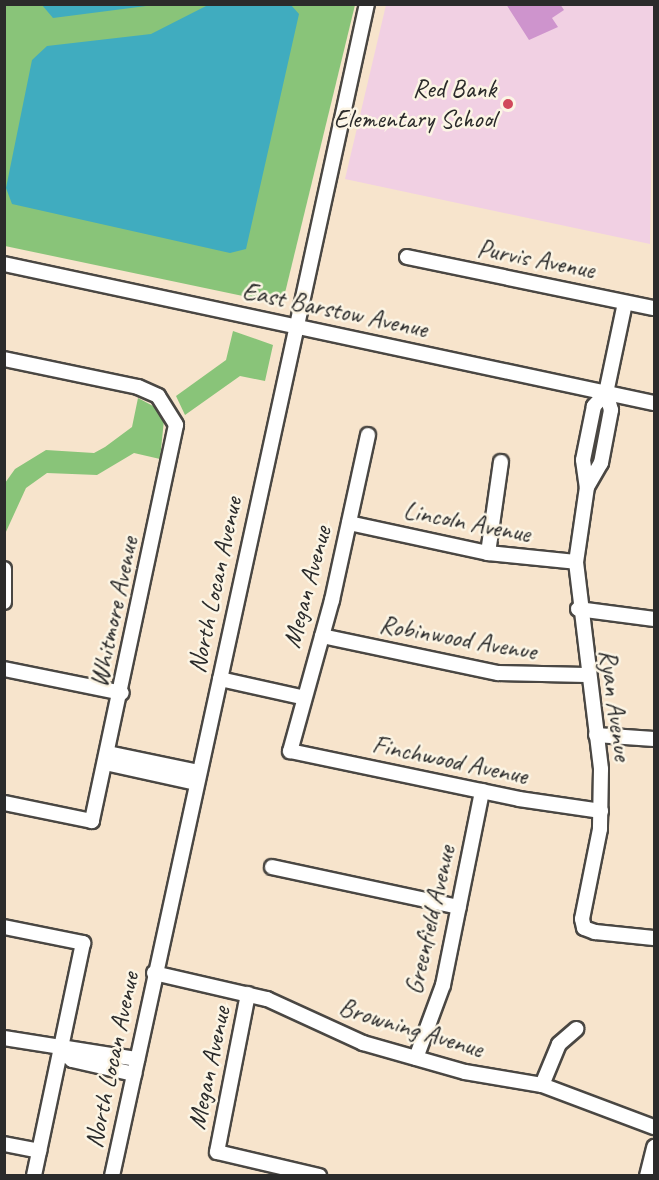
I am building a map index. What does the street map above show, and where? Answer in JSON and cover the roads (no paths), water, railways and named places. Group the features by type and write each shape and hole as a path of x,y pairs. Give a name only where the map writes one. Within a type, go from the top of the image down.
{"street":[{"name":"North Locan Avenue","path":"112,1176 154,973 367,4"},
{"name":"Purvis Avenue","path":"407,257 556,284 625,303 654,308"},
{"name":"East Barstow Avenue","path":"4,264 654,403"},
{"name":"Ryan Avenue","path":"625,303 606,393 594,406 583,460 587,488 576,562 578,609 596,735 601,811 584,928 654,938"},
{"name":"Whitmore Avenue","path":"4,359 138,387 158,396 172,412 174,442 122,693 92,821 4,803"},
{"name":"Megan Avenue","path":"290,751 301,697 322,636 368,435"},
{"path":"488,553 501,462"},
{"name":"Lincoln Avenue","path":"349,523 488,553 576,562"},
{"path":"4,569 4,602"},
{"path":"578,609 654,619"},
{"name":"Robinwood Avenue","path":"322,636 498,673 586,675"},
{"path":"4,669 122,693"},
{"path":"220,678 301,697"},
{"path":"596,735 654,740"},
{"name":"Finchwood Avenue","path":"290,751 482,791 601,811"},
{"path":"107,758 197,777"},
{"name":"Greenfield Avenue","path":"416,1058 443,985 482,791"},
{"path":"272,867 459,907"},
{"path":"4,927 83,943 34,1176"},
{"name":"Browning Avenue","path":"154,973 248,994 363,1043 416,1058 542,1085 654,1127"},
{"name":"Megan Avenue","path":"248,994 217,1152 319,1176"},
{"path":"542,1085 559,1044 576,1029"},
{"path":"4,1038 61,1050 75,1046 137,1059"},
{"path":"61,1050 72,1060 134,1074"},
{"path":"4,1144 39,1151"},
{"path":"647,1176 654,1147"}],"water":[{"path":"42,5 154,5 53,18"},
{"path":"208,5 291,5 299,14 246,249 230,253 12,204 6,188 32,60 47,46 151,34"}],"place":[{"name":"Red Bank Elementary School","path":"508,104"}]}
